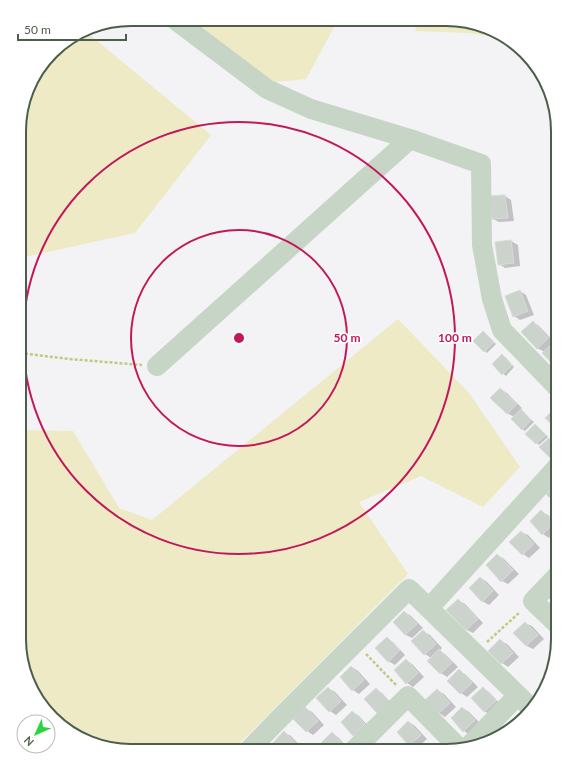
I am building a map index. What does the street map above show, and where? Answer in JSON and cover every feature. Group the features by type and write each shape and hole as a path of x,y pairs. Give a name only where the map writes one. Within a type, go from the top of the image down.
{"street":[{"path":"183,26 267,89 311,109 410,139 481,164 482,245 492,299 502,330 551,381"},
{"path":"157,366 410,139"},
{"path":"429,608 551,474"},
{"path":"551,582 533,600 551,618"},
{"path":"255,744 409,589 525,702 477,739"},
{"path":"360,744 408,696 454,743"}],"path":[{"path":"26,354 69,359 157,366"},
{"path":"474,652 533,600"},
{"path":"354,643 408,696"}],"shaded area":[{"path":"191,26 335,26 306,79 275,82"},
{"path":"416,26 446,26 460,27 490,36 470,33 415,31"},
{"path":"89,35 211,135 135,233 26,257 26,131 30,104 37,85 52,62 67,48 78,40"},
{"path":"398,319 469,393 520,467 483,507 421,476 359,502 408,574 239,744 131,744 117,743 97,738 85,733 62,718 52,708 37,685 28,659 26,639 26,430 73,431 119,508 152,520"}],"building":[{"path":"505,195 508,218 492,219 489,196"},
{"path":"511,240 514,263 498,265 495,242"},
{"path":"520,290 528,311 513,317 505,296"},
{"path":"533,321 548,338 537,349 521,332"},
{"path":"483,331 494,342 484,352 473,341"},
{"path":"551,345 551,363 542,353"},
{"path":"502,354 512,365 502,375 492,364"},
{"path":"500,388 517,404 507,414 490,398"},
{"path":"521,409 531,420 522,430 511,419"},
{"path":"551,412 551,423 545,418"},
{"path":"535,424 546,435 536,444 525,434"},
{"path":"549,438 551,440 551,457 550,458 539,447"},
{"path":"551,489 551,499 546,494"},
{"path":"541,510 551,520 551,526 542,535 530,521"},
{"path":"521,531 534,544 522,555 509,542"},
{"path":"497,554 513,570 501,582 486,565"},
{"path":"480,577 493,591 482,602 469,588"},
{"path":"458,599 478,619 466,630 446,610"},
{"path":"404,611 417,624 405,635 393,622"},
{"path":"525,622 538,635 526,646 513,633"},
{"path":"423,630 436,644 424,655 411,641"},
{"path":"387,637 400,650 388,662 375,648"},
{"path":"500,639 513,653 501,664 488,651"},
{"path":"439,649 452,663 440,674 427,661"},
{"path":"406,659 418,673 406,684 394,670"},
{"path":"351,666 364,680 352,691 340,677"},
{"path":"459,669 472,683 460,694 447,681"},
{"path":"328,687 341,701 329,712 316,698"},
{"path":"483,687 496,701 484,712 471,698"},
{"path":"376,688 389,702 377,713 364,699"},
{"path":"437,689 450,703 438,714 425,700"},
{"path":"305,707 318,721 306,732 293,719"},
{"path":"462,707 475,720 463,732 451,718"},
{"path":"352,711 365,724 353,736 341,722"},
{"path":"408,721 421,735 411,744 407,744 397,732"},
{"path":"284,731 296,744 274,744 273,743"},
{"path":"332,732 343,744 320,744"}]}
